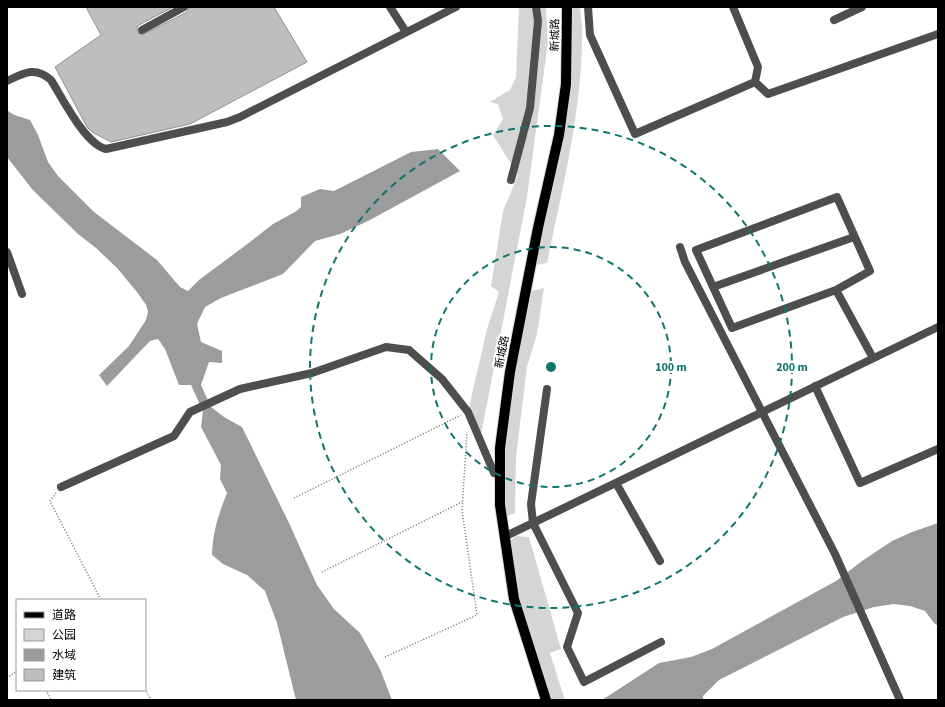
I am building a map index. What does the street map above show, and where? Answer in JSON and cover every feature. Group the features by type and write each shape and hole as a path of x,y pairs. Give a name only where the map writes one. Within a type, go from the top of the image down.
{"main road":[{"name":"新城路","path":"539,700 507,600 494,506 494,447 504,371 532,227 553,134 560,83 560,7"},
{"name":"新城路","path":"546,700 514,599 500,505 500,448 510,372 538,228 559,135 566,84 567,7"}],"street":[{"path":"142,30 184,7"},
{"path":"390,7 406,32"},
{"path":"7,81 26,72 44,74 51,80 86,136 99,148 106,149 227,122 240,117 456,7"},
{"path":"511,180 530,108 538,21 536,7"},
{"path":"588,7 590,35 635,134 755,82"},
{"path":"733,7 758,67 755,82"},
{"path":"834,20 862,7"},
{"path":"755,82 768,94 938,34"},
{"path":"837,197 854,237 870,271 836,290 732,328 696,250 837,197"},
{"path":"713,287 854,237"},
{"path":"680,247 685,262 835,554 900,700"},
{"path":"7,252 22,294"},
{"path":"836,290 873,358"},
{"path":"504,537 938,327"},
{"path":"61,487 174,436 190,412 240,390 312,373 386,347 409,350 442,379 468,412 494,472"},
{"path":"815,386 860,483 938,449"},
{"path":"547,389 531,504 533,523 578,613 567,647 584,682 661,642"},
{"path":"616,483 660,560"}],"path":[{"path":"294,498 468,412"},
{"path":"385,657 477,615 462,510 467,427"},
{"path":"61,487 50,501 100,599"},
{"path":"322,572 462,502"},
{"path":"7,678 16,672"},
{"path":"46,691 51,700"},
{"path":"146,691 151,700"}],"green space":[{"path":"519,7 546,7 548,42 527,197 480,440 468,412 487,329 499,292 491,286 503,211 518,175 493,135 503,119 498,104 490,102 510,90 516,77"},
{"path":"571,7 580,7 582,32 581,68 578,96 570,152 547,263 536,265 569,98 572,29"},
{"path":"544,288 537,334 527,367 516,457 515,513 507,516 505,488 506,431 514,374 532,291"},
{"path":"516,536 529,537 561,649 550,653 565,700 551,700 519,601 510,541"}],"water":[{"path":"7,110 15,115 30,120 38,135 48,162 58,176 94,212 157,260 180,287 188,291 199,280 273,224 295,212 301,207 301,197 320,189 334,191 411,152 438,149 460,171 370,220 340,234 315,241 283,274 221,298 205,307 197,324 201,342 222,351 222,363 209,362 201,385 211,407 224,417 242,427 289,523 317,585 334,609 360,633 380,669 392,700 296,700 277,623 265,591 247,575 223,564 212,555 216,524 227,493 220,479 221,465 201,427 203,411 191,385 179,385 165,349 158,339 150,341 107,386 99,375 129,346 146,320 148,311 146,305 117,268 96,248 78,234 32,189 7,157"},
{"path":"938,523 938,626 925,611 910,606 894,604 874,607 843,617 719,680 703,696 703,700 602,700 659,663 691,657 712,649 836,581 892,541"}],"building":[{"path":"86,7 173,7 139,25 137,32 142,35 187,12 189,7 274,7 307,62 190,124 111,142 92,132 87,127 55,67 101,35"}]}
